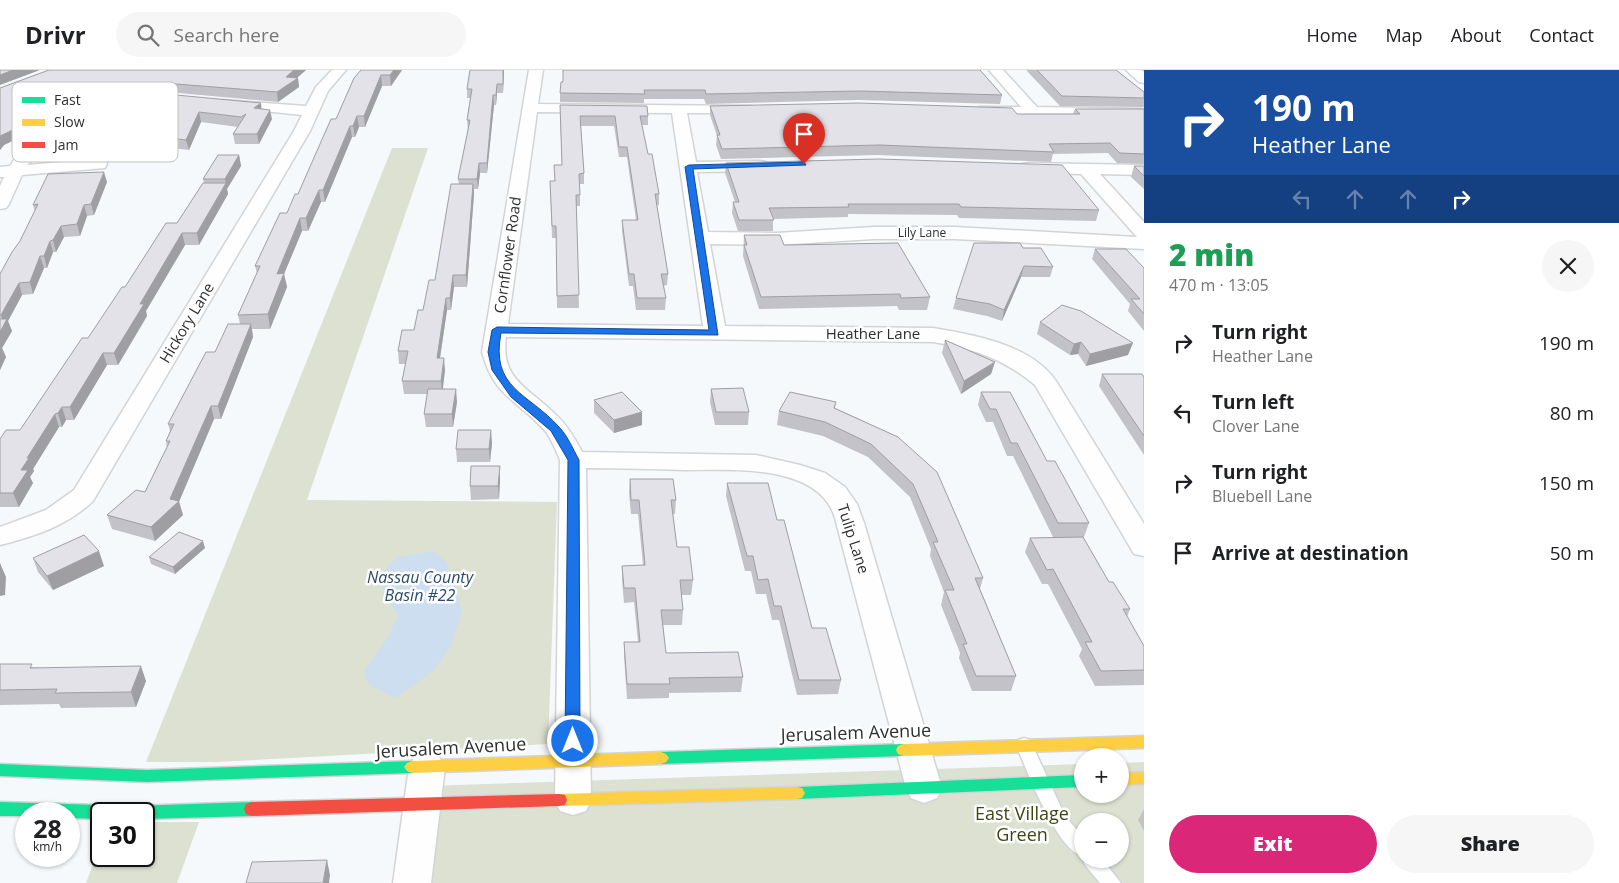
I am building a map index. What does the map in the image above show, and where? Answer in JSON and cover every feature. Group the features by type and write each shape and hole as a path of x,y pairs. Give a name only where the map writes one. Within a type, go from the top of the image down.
{"main road":[{"name":"Jerusalem Avenue","path":"0,770 147,776 1144,742"},
{"path":"1129,779 1144,778"},
{"path":"0,809 133,813 573,800 1074,781"}],"street":[{"name":"Hickory Lane","path":"0,536 24,530 56,516 74,506 84,495 302,131 321,90 339,70"},
{"name":"Cornflower Road","path":"536,70 493,352 497,370 515,394 556,429 573,460 573,800"},
{"path":"996,70 1033,112"},
{"path":"1133,70 1144,79"},
{"path":"216,102 311,111"},
{"path":"530,108 766,108"},
{"path":"679,109 714,333"},
{"path":"965,111 1144,112"},
{"path":"0,204 8,172 19,162"},
{"path":"8,172 99,164"},
{"path":"689,167 772,165"},
{"path":"1009,168 1144,170"},
{"path":"1086,169 1144,233"},
{"name":"Lily Lane","path":"700,238 776,239 874,233 955,233 1144,243"},
{"name":"Heather Lane","path":"497,330 933,334 967,339 996,348 1028,367 1044,382 1144,547"},
{"name":"Tulip Lane","path":"573,460 756,463 784,467 820,481 842,500 924,788"},
{"path":"412,883 427,767"}],"lane":[{"path":"1024,745 1059,820 1074,838"},
{"path":"1099,868 1112,883"}],"green space":[{"path":"392,148 428,148 307,500 557,502 548,744 217,762 146,762"},
{"name":"East Village Green","path":"1144,762 1144,883 411,883 426,786 1074,764 1074,803 1129,803 1129,763"},
{"path":"155,822 199,822 177,883 86,883 92,867 155,867"}],"water":[{"name":"Nassau County Basin #22","path":"432,551 446,561 462,612 450,648 433,671 396,698 369,685 364,671 388,637 398,616 377,579 397,557"}],"building":[{"path":"0,70 13,70 0,75"},
{"path":"49,70 294,70 286,77 298,78 277,92 178,84 178,82 16,82"},
{"path":"361,70 394,70 390,75 381,75 364,116 357,116 353,126 350,126 323,190 319,190 306,218 300,218 277,274 284,273 268,314 238,315 260,266 255,266 280,213 287,213 295,194 298,194 331,119 336,119 354,78"},
{"path":"470,70 503,70 503,84 497,84 496,95 493,95 487,163 479,163 477,179 458,179 470,120 467,120 472,89 467,89"},
{"path":"563,70 980,70 1002,95 859,91 706,94 705,90 644,90 645,94 560,93 561,82 563,82"},
{"path":"1037,70 1116,70 1144,92 1144,98 1062,96"},
{"path":"12,84 12,130 0,136 0,88"},
{"path":"178,95 261,103 254,108 270,110 257,134 233,134 246,114 241,117 199,112 186,140 178,139"},
{"path":"859,103 1012,108 1017,114 1080,114 1075,109 1144,109 1144,154 1120,153 1110,143 1049,144 1054,152 879,145 722,149 717,135 720,135 710,106"},
{"path":"560,105 647,106 648,116 640,116 648,154 652,154 659,194 655,194 668,274 661,274 666,298 637,298 634,274 629,274 622,220 638,220 627,147 619,147 615,116 580,116 584,173 579,174 580,195 576,195 579,295 557,296 556,226 552,226 550,181 555,181 554,165 562,165"},
{"path":"218,155 239,155 225,179 203,179"},
{"path":"879,159 1062,165 1099,210 961,207 959,204 848,204 849,207 769,208 774,220 739,220 733,202 739,202 726,163"},
{"path":"1134,166 1144,166 1144,176"},
{"path":"104,172 91,204 84,205 77,224 61,226 53,240 50,241 44,256 40,256 30,282 19,283 0,315 0,274 20,241 38,204 33,205 48,174"},
{"path":"203,183 226,183 197,233 182,233 140,304 144,304 114,353 103,353 70,407 62,407 55,414 27,458 29,458 21,470 28,470 13,493 0,493 0,439 6,430 20,430 82,338 88,338 122,287 125,287 166,223 177,223"},
{"path":"451,184 473,184 466,275 453,275 450,298 446,298 437,358 444,358 441,381 402,381 408,351 398,351 402,330 414,330 418,310 423,310 429,280 435,280"},
{"path":"744,235 780,235 784,245 898,243 930,297 901,298 900,294 761,297 744,245 747,245"},
{"path":"974,243 1020,243 1023,248 1041,248 1053,267 1024,266 1004,310 990,304 956,298"},
{"path":"1095,249 1126,249 1144,268 1144,314 1131,299 1140,299"},
{"path":"1062,305 1081,311 1133,343 1090,354 1081,342 1074,344 1040,322"},
{"path":"0,319 7,319 0,332"},
{"path":"228,324 251,324 218,406 211,406 170,499 179,501 151,527 107,515 136,490 145,492 170,441 166,441 174,424 168,424 206,352 215,352"},
{"path":"945,340 995,362 964,381"},
{"path":"1102,374 1142,374 1144,377 1144,436"},
{"path":"743,388 749,412 716,412 711,389"},
{"path":"428,389 456,389 452,414 424,414"},
{"path":"622,392 642,412 614,420 594,400"},
{"path":"790,392 836,402 834,408 898,437 937,472 983,578 975,578 1016,676 976,676 963,644 967,644 945,590 954,590 933,542 938,542 913,484 871,444 825,422 779,411"},
{"path":"981,392 1010,392 1047,461 1055,461 1089,523 1058,523 1017,443 1011,443 996,409 990,409"},
{"path":"458,430 491,430 489,449 456,449"},
{"path":"471,466 500,466 498,486 470,486"},
{"path":"630,479 673,479 676,500 671,500 677,547 689,547 693,580 680,580 683,610 661,610 666,653 738,652 743,677 669,678 670,684 627,684 624,642 640,642 635,588 624,588 622,566 645,565 639,500 631,500"},
{"path":"727,483 768,483 777,520 784,520 812,628 826,628 841,680 799,680 781,606 774,606 768,579 758,580 753,556 747,556"},
{"path":"179,532 203,541 173,567 149,557"},
{"path":"84,535 99,551 47,576 33,558"},
{"path":"1083,537 1109,582 1113,582 1130,609 1123,609 1144,646 1144,670 1101,671 1085,642 1092,642 1053,569 1047,570 1030,538"},
{"path":"0,664 32,664 30,668 141,666 131,692 55,693 57,689 0,690"},
{"path":"327,860 323,883 246,883 252,862"}],"traffic: fast":[{"path":"661,758 903,750"},
{"path":"0,770 147,776 412,767"},
{"path":"797,793 1074,781"},
{"path":"0,809 133,813 252,809"}],"traffic: slow":[{"path":"903,750 1144,742"},
{"path":"412,767 661,758"},
{"path":"1129,779 1144,778"},
{"path":"559,800 797,793"}],"traffic: jam":[{"path":"252,809 559,800"}],"route":[{"path":"573,741 573,460 556,429 515,394 497,370 493,352 497,330 714,333 689,167 804,164"}]}
